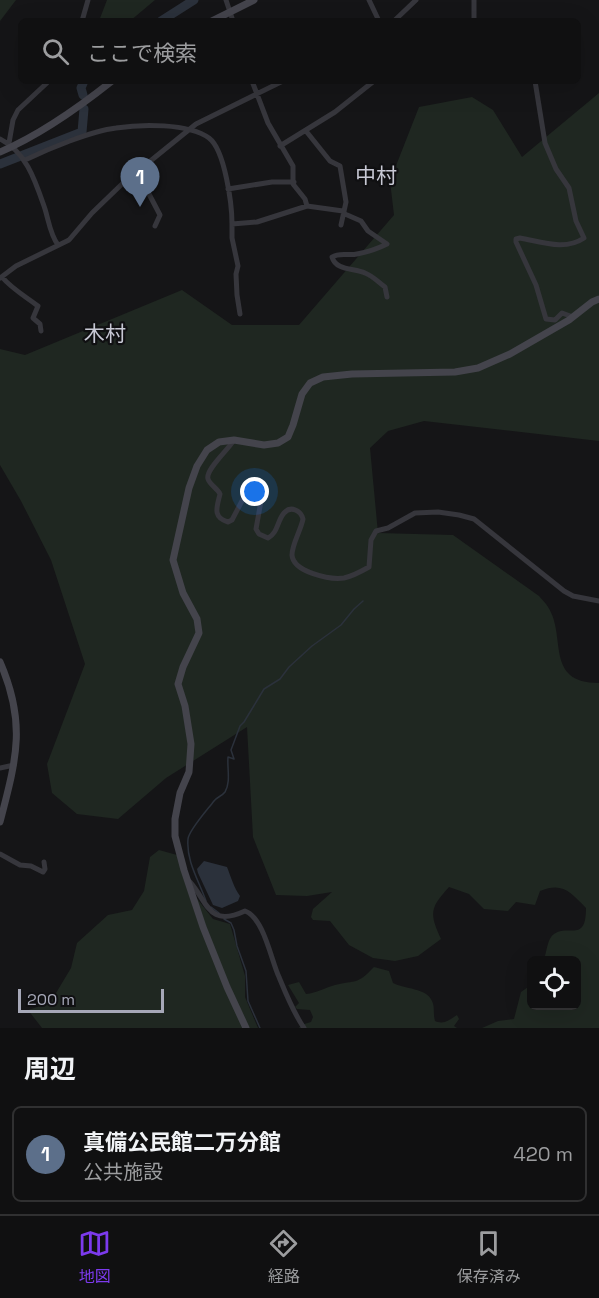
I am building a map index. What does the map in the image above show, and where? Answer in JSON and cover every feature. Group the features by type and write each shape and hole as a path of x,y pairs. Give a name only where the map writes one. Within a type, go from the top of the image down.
{"street":[{"path":"83,18 88,0"},
{"path":"226,0 231,18"},
{"path":"219,18 254,0"},
{"path":"369,0 378,18"},
{"path":"397,18 416,0"},
{"path":"474,0 474,18"},
{"path":"11,145 13,120 18,110 46,84"},
{"path":"0,152 88,99 108,84"},
{"path":"253,84 262,110 293,166 293,184 305,199 307,206"},
{"path":"41,331 40,324 33,318 38,306 1,278 16,266 69,240 92,213 122,184 190,129 277,84"},
{"path":"280,146 350,101 370,84"},
{"path":"535,84 545,143 556,170 569,188 576,220 584,238 567,244 555,245 520,238 516,239 516,242 534,277 546,319 555,320 562,313 573,316"},
{"path":"25,160 39,153 114,128 168,126 190,129 210,139 219,149 228,196 232,205 232,238 238,266 236,274 240,314"},
{"path":"306,131 319,150 330,161 340,166 346,202 340,225"},
{"path":"0,139 11,145 25,160 46,212 52,236 58,245"},
{"path":"132,177 156,204 160,215 155,226"},
{"path":"228,189 272,182 294,182"},
{"path":"232,224 257,222 307,206 344,212 387,244 378,249 354,255 336,254 332,257 334,262 339,266 363,272 374,278 385,286 387,297"},
{"path":"246,1028 223,977 187,881 175,836 175,819 180,793 189,772 191,744 185,706 178,684 183,667 199,633 197,619 178,579 173,560 189,488 197,466 207,450 219,442 234,440 264,445 278,443 288,437 294,425 302,394 310,383 323,377 464,371 478,368 510,354 599,299"},
{"path":"234,440 207,474 208,479 220,494 216,512 218,516 228,522 232,520 243,499 252,496 258,498 261,501 256,529 259,534 268,538 273,536 285,512 291,509 297,510 302,514 303,519 292,556 299,568 305,571 342,578 364,570 369,567 371,540 376,531 388,528 415,513 438,512 474,519 564,591 573,596 599,601"},
{"path":"0,662 10,685 16,717 14,765 0,822"},
{"path":"0,768 14,765"},
{"path":"0,854 44,872 44,862"},
{"path":"187,881 191,883 209,911 231,916 245,911 252,916 265,938 278,976 304,1028"}],"shaded area":[{"path":"0,0 16,0 0,21"},
{"path":"107,0 155,0 134,18 100,18"},
{"path":"599,93 599,441 424,421 388,431 370,448 378,533 453,535 539,596 553,619 564,667 570,675 582,681 599,683 599,1028 482,1028 498,1021 514,1019 521,992 527,988 527,1010 581,1010 581,956 545,956 554,934 560,931 580,929 585,919 586,908 566,890 548,888 540,891 535,905 516,902 508,911 484,909 469,894 449,887 438,900 433,911 441,939 418,956 395,961 373,958 349,945 330,921 313,920 311,917 313,909 332,892 307,896 276,895 253,837 247,727 166,778 118,819 77,814 52,793 47,764 85,664 51,560 0,465 0,349 25,355 182,290 232,325 299,325 394,215 390,181 419,107 472,97 493,110 522,157"},
{"path":"159,850 177,855 191,891 213,919 230,924 245,976 245,997 258,1028 42,1028 28,1010 50,1003 71,968 77,943 108,915 132,910 144,891 150,857"},
{"path":"204,861 227,867 240,896 238,901 222,908 213,905 197,869"},
{"path":"374,967 389,971 393,983 420,991 429,997 433,1003 435,1021 444,1022 457,1015 459,1019 454,1026 457,1028 299,1028 311,1022 313,1017 310,1010 295,1007 299,1003 288,985 299,982 306,994 356,981"}],"waterway":[{"path":"166,18 194,0"},
{"path":"83,84 81,88 83,95"},
{"path":"0,164 82,132 84,109"},
{"path":"206,901 191,863 188,839 199,820 227,788 228,757 234,759 231,750 240,726 264,689 280,679 289,667 312,646 341,625 363,601"},
{"path":"211,907 219,913"},
{"path":"224,919 231,923 234,930 246,971 248,1001 260,1028"}],"place":[{"name":"真備公民館二万分館","path":"140,207"}],"district":[{"name":"中村","path":"376,175"},
{"name":"木村","path":"105,333"}]}
